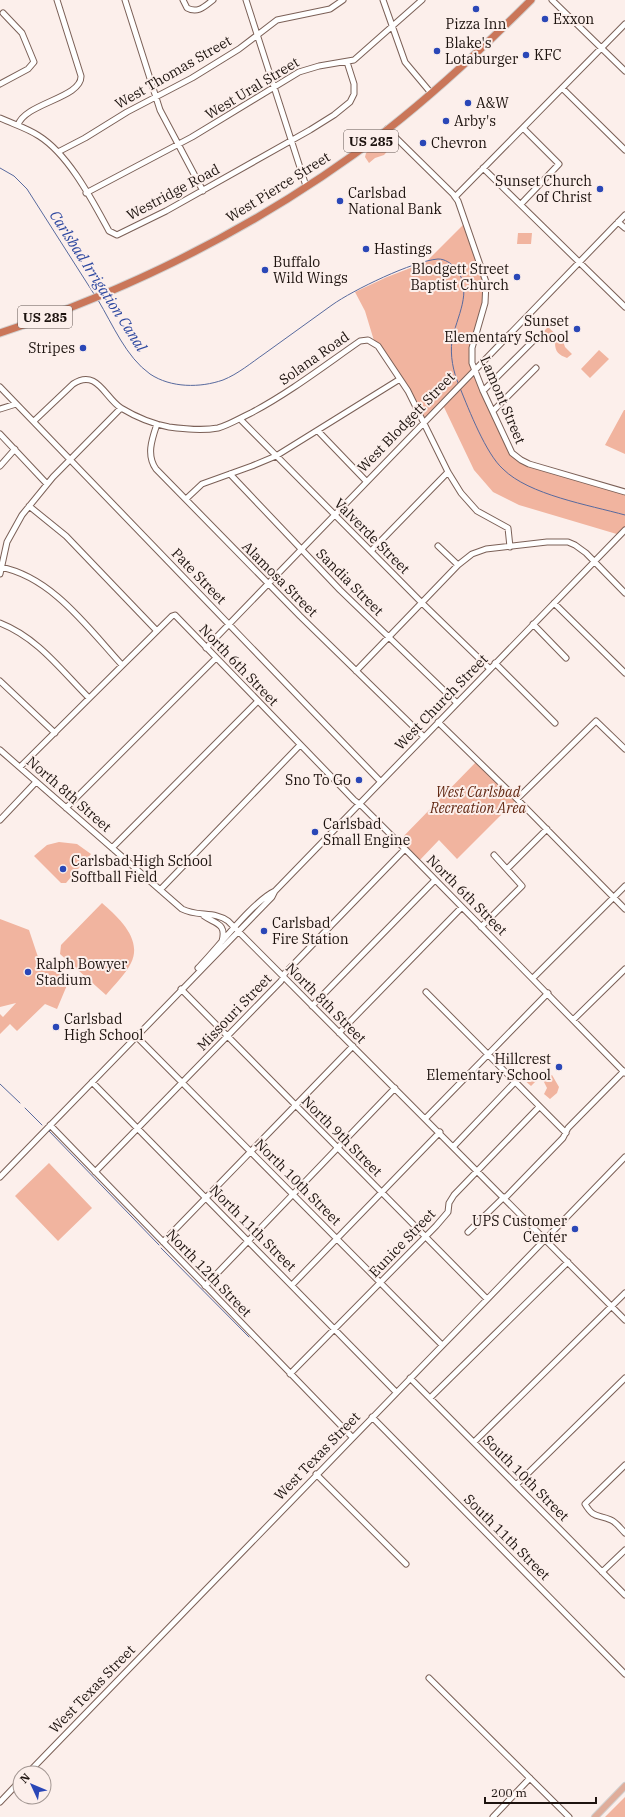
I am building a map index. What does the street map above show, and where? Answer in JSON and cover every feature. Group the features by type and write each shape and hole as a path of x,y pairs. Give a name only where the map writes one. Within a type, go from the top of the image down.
{"highway":[{"name":"West Pierce Street","path":"0,333 102,295 143,277 222,237 306,186 387,129 431,93 494,37 531,0"}],"main road":[{"path":"594,1817 625,1786"}],"street":[{"path":"18,125 23,116 74,89 81,81 81,76 57,0"},
{"path":"124,0 155,98 177,145 203,191"},
{"path":"183,0 187,8 195,10 200,9 213,0"},
{"path":"246,0 306,186"},
{"name":"West Thomas Street","path":"58,152 85,138 127,112 175,88 223,59 257,34 281,19 330,9 343,0"},
{"path":"383,0 405,62 431,93"},
{"name":"West Ural Street","path":"86,193 177,145 304,70 347,62 363,54 422,0"},
{"path":"552,0 625,71"},
{"path":"0,84 28,69 34,62 22,33 3,13"},
{"path":"455,197 625,24"},
{"name":"Westridge Road","path":"0,118 39,136 58,152 73,172 109,231 115,235 142,224 320,125 352,100 354,94 354,84 347,62"},
{"path":"562,88 625,150"},
{"path":"521,204 559,164 522,128"},
{"name":"Lamont Street","path":"387,129 455,197 486,282 485,303 472,348 474,369 512,453 521,460 547,470 625,492"},
{"path":"483,168 625,307"},
{"name":"West Blodgett Street","path":"206,648 474,369 625,215"},
{"path":"618,222 625,228"},
{"name":"Solana Road","path":"34,422 73,384 83,380 92,381 98,385 121,408 157,424 185,429 205,429 221,426 240,419 280,396 363,340 375,344 400,378 411,396 448,472 460,493 484,516 508,528 510,547"},
{"path":"483,390 534,340"},
{"path":"493,411 536,368"},
{"path":"186,499 202,484 276,456 318,431 400,378"},
{"name":"Pate Street","path":"0,387 380,781"},
{"path":"0,409 16,404"},
{"path":"0,574 0,567 10,536 29,506 70,459 121,408"},
{"name":"Valverde Street","path":"240,419 422,604 490,669"},
{"name":"Alamosa Street","path":"157,424 150,446 151,461 156,469 268,584 424,737"},
{"path":"318,431 366,481"},
{"path":"0,434 47,484"},
{"path":"0,466 15,449"},
{"path":"371,551 448,472"},
{"name":"Sandia Street","path":"230,474 301,550 389,638 457,703"},
{"path":"20,767 157,631 66,536 29,506"},
{"name":"West Church Street","path":"0,1177 181,989 269,894 275,892 380,781 625,530"},
{"path":"356,671 458,565 477,551 547,542 568,542 575,545 594,562 625,593"},
{"path":"438,546 458,565"},
{"path":"0,567 19,572 44,586 72,612 122,665"},
{"path":"554,603 625,673"},
{"name":"North 6th Street","path":"157,631 173,615 358,804 363,807 405,848 624,1072"},
{"path":"0,623 20,631 30,638 88,698"},
{"path":"533,624 566,658"},
{"path":"66,808 216,658"},
{"path":"495,663 555,723"},
{"path":"0,681 55,732"},
{"path":"112,848 258,701"},
{"path":"517,799 596,721 625,749"},
{"path":"438,722 517,799 625,909"},
{"path":"160,890 300,745"},
{"name":"North 8th Street","path":"0,750 182,909 188,912 223,918 237,930 478,1170 625,1320"},
{"path":"0,820 3,819 36,782"},
{"path":"507,869 547,829"},
{"name":"Missouri Street","path":"95,1172 228,1036 405,848"},
{"path":"481,927 522,887 522,884 494,855"},
{"path":"312,1006 435,880"},
{"path":"533,978 625,886"},
{"path":"339,1033 462,907"},
{"path":"203,915 217,922 222,929 221,944"},
{"name":"West Church Street","path":"181,989 184,982 221,944 237,930"},
{"path":"573,1020 625,969"},
{"name":"North 9th Street","path":"181,989 487,1299"},
{"path":"426,992 566,1133"},
{"path":"426,1118 548,993"},
{"name":"North 10th Street","path":"136,1036 442,1345"},
{"path":"163,1242 353,1046"},
{"path":"468,1232 504,1197 566,1133 568,1128 624,1072"},
{"name":"North 11th Street","path":"92,1082 396,1392"},
{"path":"454,1146 515,1082"},
{"path":"205,1286 395,1088"},
{"name":"Eunice Street","path":"290,1374 426,1236 448,1212 452,1197 539,1106"},
{"name":"North 12th Street","path":"50,1125 352,1437"},
{"path":"292,1285 440,1132"},
{"name":"West Texas Street","path":"36,1765 316,1474 625,1157"},
{"path":"430,1398 568,1262"},
{"path":"474,1442 625,1293"},
{"name":"South 10th Street","path":"410,1378 625,1595"},
{"path":"516,1485 625,1378"},
{"name":"South 11th Street","path":"372,1417 625,1674"},
{"path":"625,1465 586,1504 591,1513 596,1516 612,1520 625,1533"},
{"path":"316,1474 406,1564"},
{"path":"602,1572 625,1550"},
{"path":"429,1678 569,1817"},
{"path":"493,1817 530,1778"},
{"path":"0,1802 12,1789"}],"green space":[{"path":"386,138 389,138 398,146 391,147 384,155 375,158 369,163 365,157 366,153"},
{"path":"466,222 487,288 472,358 512,453 521,460 625,492 625,530 620,535 519,505 493,492 474,470 442,403 423,422 411,396 375,344 365,311 355,292 387,277 426,262"},
{"path":"518,233 532,233 531,244 517,244"},
{"path":"548,327 563,341 565,347 572,354 567,358 558,353 555,343 543,332"},
{"path":"599,350 609,359 590,378 581,369"},
{"path":"625,410 625,454 605,445"},
{"name":"West Carlsbad Recreation Area","path":"477,761 517,799 457,859 439,840 418,862 398,842"},
{"name":"Carlsbad High School Softball Field","path":"59,842 77,844 91,854 66,883 61,883 34,856 47,845"},
{"path":"102,903 127,929 134,945 134,954 129,967 106,995 60,954 61,945"},
{"name":"Ralph Bowyer Stadium","path":"0,919 29,930 41,966 70,978 57,1009 45,1004 17,1031 10,1024 0,1034 0,1014 3,1017 16,1003 0,1007"},
{"path":"528,1071 537,1080 531,1086 522,1078"},
{"path":"546,1075 552,1075 559,1087 557,1093 550,1099 544,1094 547,1088 543,1080"},
{"path":"49,1163 92,1208 58,1241 15,1196"},
{"path":"625,1797 625,1817 605,1817"}],"waterway":[{"name":"Carlsbad Irrigation Canal","path":"0,168 14,176 27,189 94,294"},
{"name":"Carlsbad Irrigation Canal","path":"98,300 127,350 141,367 150,374 158,379 176,384 195,385 214,383 229,378 239,372 332,305 354,292 399,270 427,261 438,259 443,260 450,263 456,269 464,286 464,295 451,346 452,363 459,385"},
{"name":"Carlsbad Irrigation Canal","path":"460,388 484,443 497,462 514,478 528,486 560,498 625,515"},
{"path":"0,1084 20,1103"},
{"path":"25,1108 42,1125"},
{"path":"49,1131 159,1245"},
{"path":"161,1248 249,1337"}],"place":[{"name":"Pizza Inn","path":"476,9"},
{"name":"Exxon","path":"545,19"},
{"name":"Blake's Lotaburger","path":"437,51"},
{"name":"KFC","path":"526,55"},
{"name":"A&W","path":"468,103"},
{"name":"Arby's","path":"446,121"},
{"name":"Chevron","path":"423,143"},
{"name":"Sunset Church of Christ","path":"600,189"},
{"name":"Carlsbad National Bank","path":"340,201"},
{"name":"Hastings","path":"366,249"},
{"name":"Buffalo Wild Wings","path":"265,270"},
{"name":"Blodgett Street Baptist Church","path":"517,277"},
{"name":"Sunset Elementary School","path":"577,329"},
{"name":"Stripes","path":"83,348"},
{"name":"Sno To Go","path":"359,780"},
{"name":"Carlsbad Small Engine","path":"315,832"},
{"name":"Carlsbad High School Softball Field","path":"63,869"},
{"name":"Carlsbad Fire Station","path":"264,931"},
{"name":"Ralph Bowyer Stadium","path":"28,972"},
{"name":"Carlsbad High School","path":"56,1027"},
{"name":"Hillcrest Elementary School","path":"559,1067"},
{"name":"UPS Customer Center","path":"575,1229"}]}
